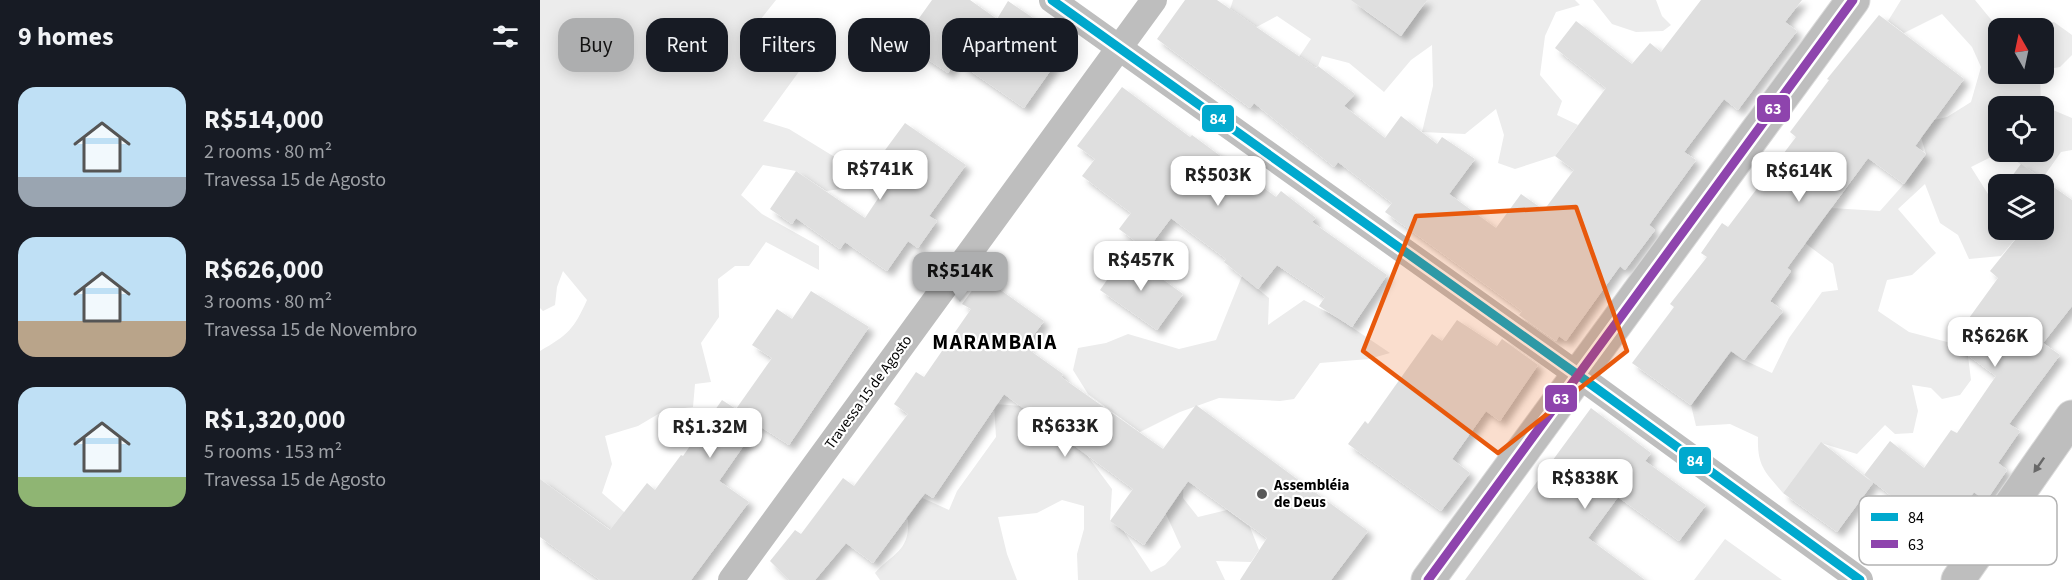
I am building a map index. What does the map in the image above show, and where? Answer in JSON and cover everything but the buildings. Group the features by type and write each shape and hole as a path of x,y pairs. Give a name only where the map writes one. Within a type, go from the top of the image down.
{"main road":[{"path":"1428,580 1853,0"},
{"path":"2017,496 2072,417"},
{"path":"1959,580 1969,565"}],"street":[{"path":"1052,0 1578,375 1860,580"},
{"name":"Travessa 15 de Agosto","path":"731,580 1154,0"}],"highlighted area":[{"path":"1576,207 1627,351 1498,453 1363,351 1416,216"}],"shaded area":[{"path":"540,0 776,0 762,18 740,18 740,72 799,72 763,121 789,129 869,178 856,187 826,191 796,171 763,165 741,195 762,214 819,246 819,270 766,242 749,266 735,266 718,279 719,317 701,343 711,382 695,384 693,407 665,410 638,426 605,436 612,464 602,493 637,523 622,538 540,479 540,351 569,330 587,300 563,271 557,287 555,305 543,311 540,308"},
{"path":"1233,0 1371,0 1364,10 1401,36 1425,3 1423,0 1575,0 1580,5 1556,12 1545,36 1540,75 1562,101 1557,115 1578,125 1555,156 1515,169 1498,163 1504,135 1496,109 1465,134 1422,132 1433,86 1432,45 1411,60 1384,92 1349,63 1322,56 1318,66 1276,91 1311,39 1277,16 1249,31 1228,16"},
{"path":"1593,0 1656,0 1662,16 1671,25 1663,31 1636,32 1612,24"},
{"path":"1901,0 1975,0 1990,18 1988,84 2040,84 2041,96 1988,96 1988,158 1971,167 1988,194 1988,240 2014,240 2001,256 1969,259 1958,235 1940,223 1925,184 1898,209 1936,253 1912,275 1887,280 1878,311 1909,332 1951,343 1968,356 1971,380 1960,395 1942,399 1931,388 1912,385 1918,411 1913,433 1895,434 1885,425 1857,454 1821,443 1783,493 1763,468 1759,455 1758,437 1730,424 1696,426 1691,405 1710,380 1697,325 1744,360 1772,373 1789,338 1822,292 1838,290 1833,264 1805,243 1831,208 1880,211 1926,154 1917,124 1947,117 1971,102 1981,67 1972,47 1942,14 1904,33 1888,21"},
{"path":"2054,22 2072,35 2072,55 2060,67 2054,68"},
{"path":"2054,110 2072,118 2072,150 2061,152 2054,162"},
{"path":"2017,162 2054,162 2046,174 2035,174"},
{"path":"1242,276 1269,298 1268,325 1304,300 1338,318 1390,353 1369,359 1320,363 1294,399 1280,401 1219,398 1180,412 1140,432 1088,394 1073,370 1078,348 1106,343 1128,334 1179,349 1216,340"},
{"path":"994,404 1021,406 1086,454 1112,489 1110,521 1123,530 1151,572 1165,565 1181,547 1166,514 1137,473 1184,479 1183,498 1198,517 1227,510 1250,527 1259,550 1251,562 1216,561 1225,580 1078,580 1077,554 1084,529 1084,506 1062,500 1037,513 998,517 1007,554 1017,580 880,580 875,573 899,551 908,530 908,520 890,505 918,496 949,510 957,491 996,437"},
{"path":"1725,539 1782,580 1694,580"}],"transit line":[{"name":"84","path":"1052,0 1578,375 1860,580"},
{"name":"63","path":"1428,580 1853,0"}],"place":[{"name":"Assembléia de Deus","path":"1262,494"}],"district":[{"name":"MARAMBAIA","path":"995,342"}]}
